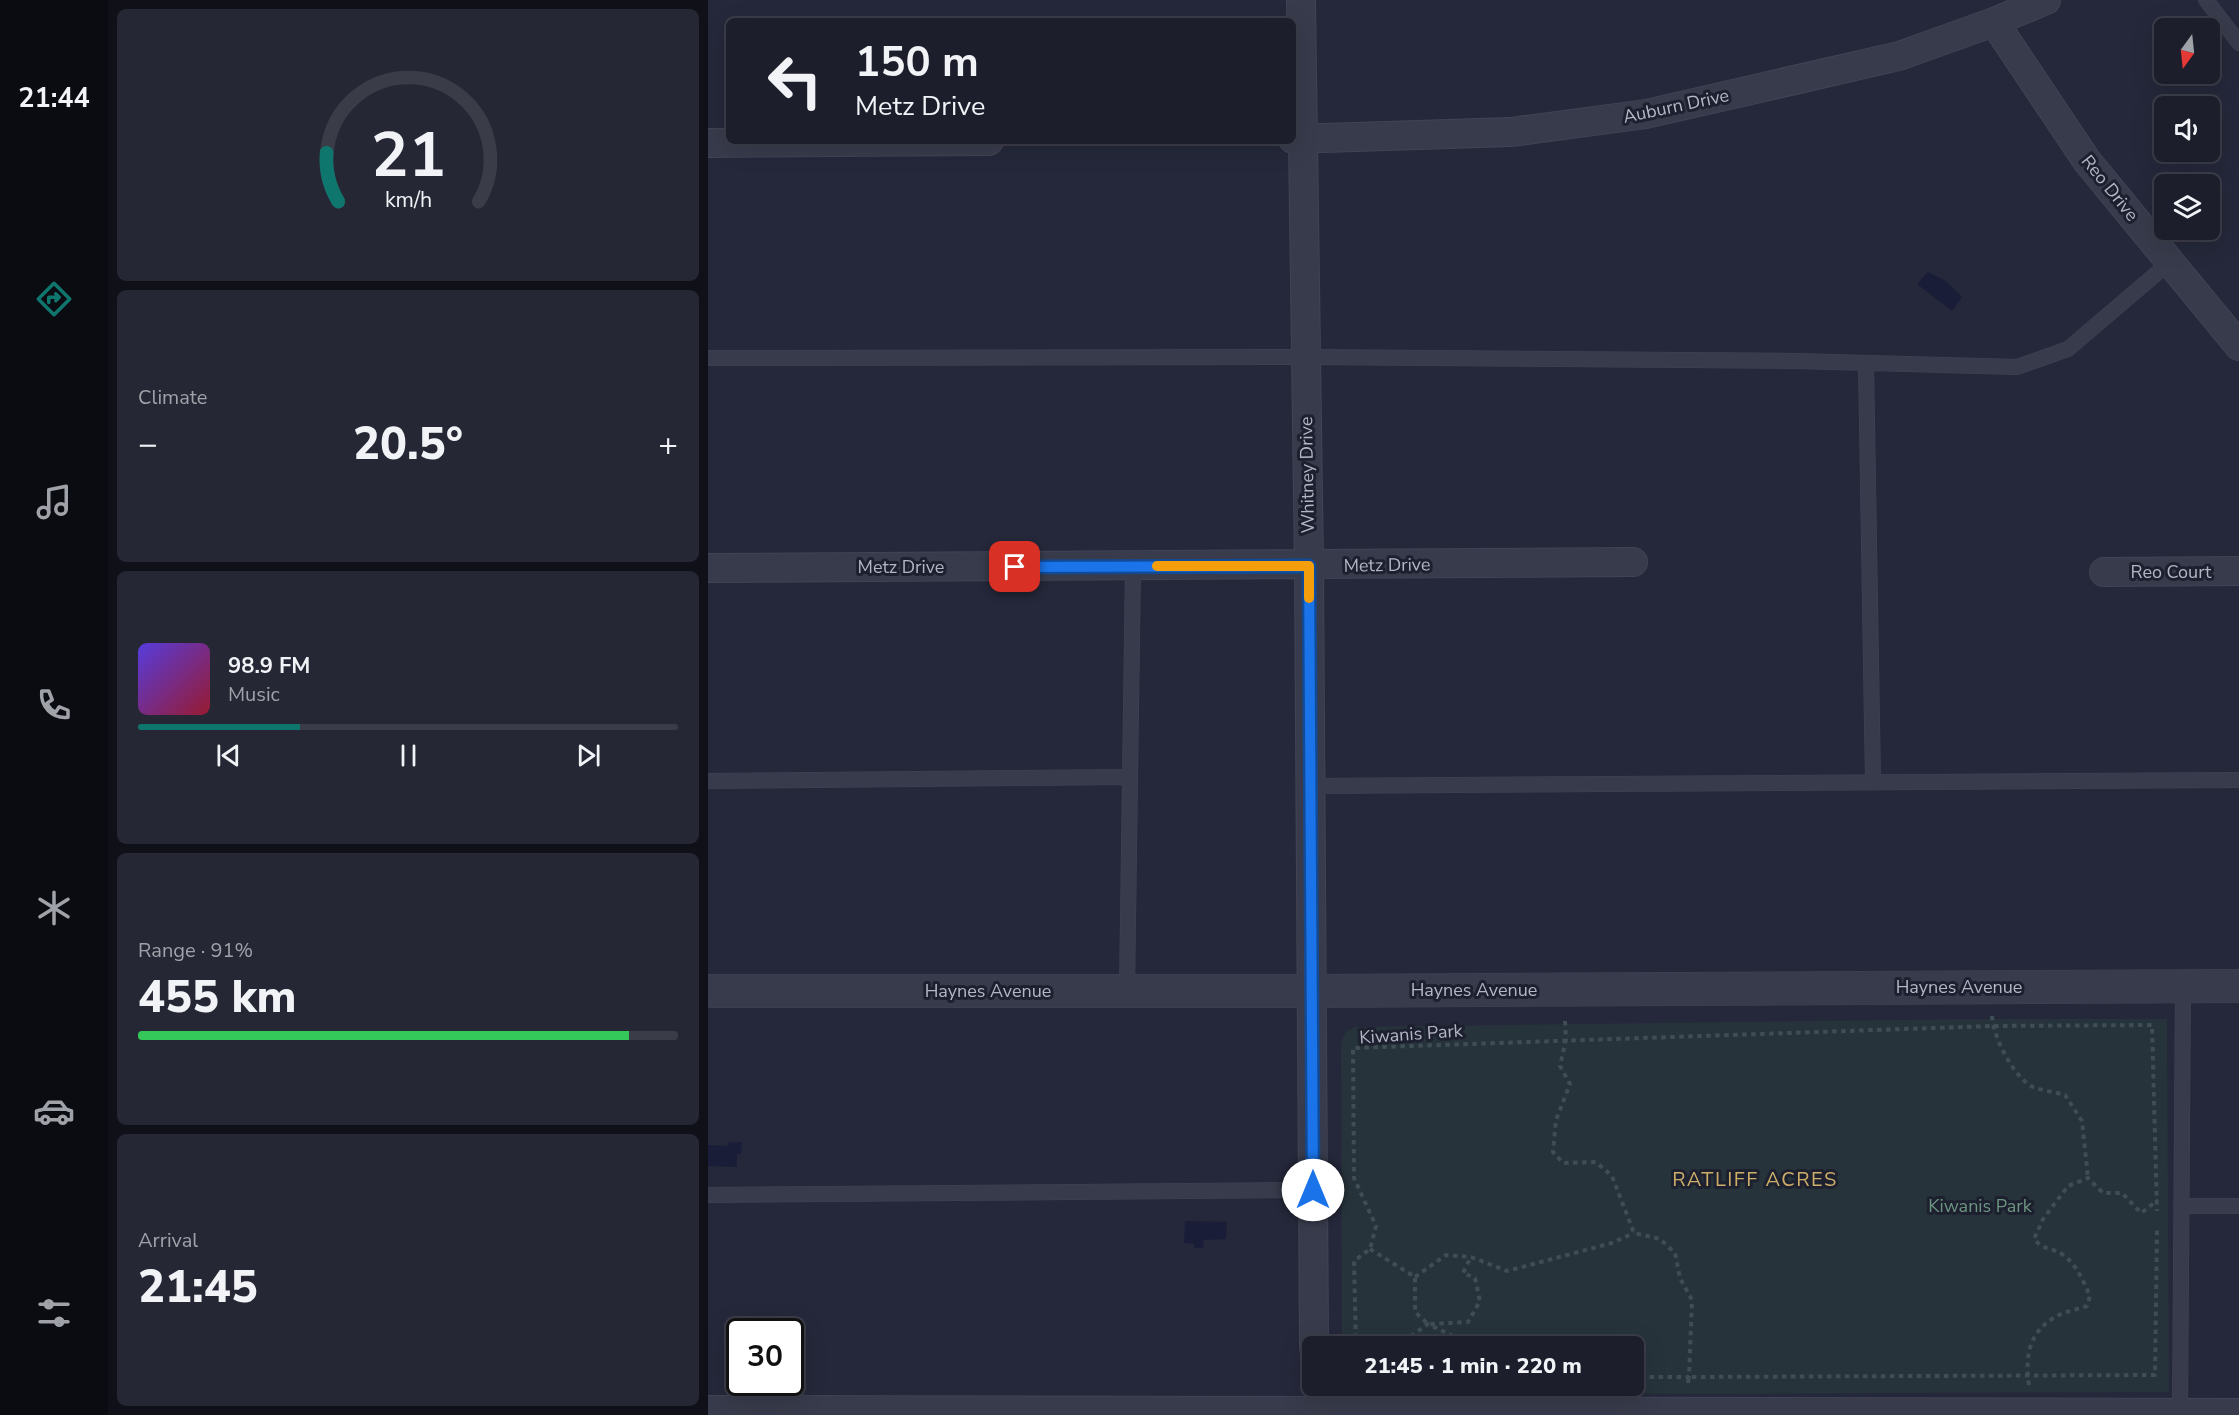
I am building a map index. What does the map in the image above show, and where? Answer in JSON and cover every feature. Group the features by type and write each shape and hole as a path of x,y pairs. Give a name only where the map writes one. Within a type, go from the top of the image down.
{"street":[{"name":"Whitney Drive","path":"1301,0 1298,139 1306,357 1309,566 1314,1336"},
{"name":"Auburn Drive","path":"1298,139 1511,132 1646,114 1899,56 1994,22 2046,0"},
{"name":"Reo Drive","path":"1994,22 2087,161 2239,346"},
{"path":"708,143 726,143"},
{"name":"Metz Drive","path":"708,568 1309,566 1634,562"},
{"name":"Reo Court","path":"2104,572 2239,572"},
{"name":"Haynes Avenue","path":"708,991 1312,991 2239,986"},
{"path":"708,1410 1314,1404 1685,1412 2239,1413"}],"lane":[{"path":"2206,0 2239,43"},
{"path":"708,358 1306,357 1866,363 2017,367 2068,349 2170,262"},
{"path":"1866,363 1873,782"},
{"path":"1127,991 1133,566"},
{"path":"708,781 1130,777"},
{"path":"1311,786 2239,780"},
{"path":"2180,1413 2183,986"},
{"path":"708,1195 1313,1190"},
{"path":"2181,1206 2239,1206"}],"path":[{"path":"1992,987 1992,1026 2013,1069 2032,1086 2065,1095 2082,1121 2088,1178 2103,1193 2122,1193 2141,1213 2157,1200"},
{"path":"1563,990 1566,1039 1560,1066 1570,1084 1556,1120 1553,1152 1563,1163 1596,1162 1612,1176 1634,1233"},
{"name":"Kiwanis Park","path":"1356,1336 1354,1261 1370,1249 1376,1226 1354,1178 1353,1048 1992,1026 2152,1025 2157,1211"},
{"path":"2034,1412 2028,1376 2030,1340 2052,1318 2087,1306 2090,1296 2075,1267 2062,1254 2041,1247 2034,1239 2043,1219 2068,1186 2088,1178"},
{"path":"1644,1377 2155,1375 2157,1223"},
{"path":"1415,1277 1446,1255 1471,1257 1507,1271 1612,1243 1634,1233 1660,1239 1676,1253 1680,1278 1692,1300 1689,1377 1685,1412"},
{"path":"1370,1249 1415,1277"},
{"path":"1411,1336 1428,1324 1468,1322 1479,1302 1475,1278 1463,1273 1471,1257"},
{"path":"1415,1277 1415,1312 1428,1324 1453,1336"}],"green space":[{"name":"Kiwanis Park","path":"1982,1019 2167,1019 2169,1392 1644,1393 1644,1336 1342,1336 1341,1042 1346,1032 1355,1027"}],"water":[{"path":"1928,272 1946,281 1962,297 1952,311 1917,284"},
{"path":"729,1142 742,1142 741,1154 737,1154 737,1167 708,1166 708,1145 728,1146"},
{"path":"1185,1221 1227,1222 1226,1239 1204,1240 1203,1248 1194,1248 1194,1244 1184,1243"}],"slow traffic":[{"path":"1157,566 1309,566 1309,598"}],"district":[{"name":"RATLIFF ACRES","path":"1755,1179"}],"route":[{"path":"1015,567 1309,566 1313,1190"}]}
